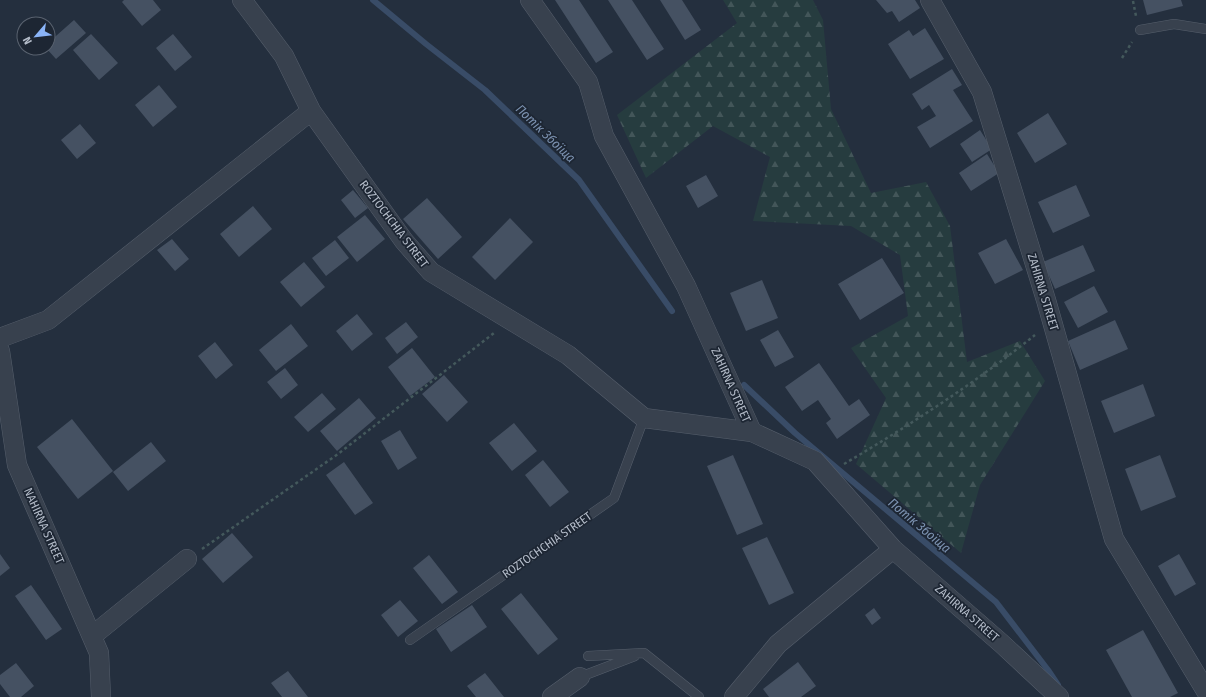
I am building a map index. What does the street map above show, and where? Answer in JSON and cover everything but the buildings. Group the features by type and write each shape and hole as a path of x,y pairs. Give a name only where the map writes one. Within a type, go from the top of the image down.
{"street":[{"name":"ROZTOCHCHIA STREET","path":"242,0 284,56 311,112 404,241 431,272 568,355 644,418"},
{"name":"ZAHIRNA STREET","path":"530,0 588,82 604,136 686,286 752,432 815,461 893,549 1001,643 1059,697"},
{"name":"ZAHIRNA STREET","path":"930,0 982,92 1046,300 1114,539 1206,691"},
{"path":"0,338 48,320 311,112"},
{"name":"NAHIRNA STREET","path":"0,351 17,465 99,653 101,697"},
{"path":"644,418 752,432"},
{"path":"734,697 778,644 893,549"},
{"path":"92,636 187,559"},
{"path":"552,697 580,677"}],"lane":[{"path":"1140,30 1174,24 1206,29"},
{"name":"ROZTOCHCHIA STREET","path":"410,640 614,498 644,418"},
{"path":"580,677 644,653"},
{"path":"588,656 644,653 699,697"}],"path":[{"path":"1122,58 1140,30"},
{"path":"187,559 338,454 510,320"},
{"path":"826,474 909,425 1019,347"}],"green space":[{"path":"723,0 813,0 823,20 831,109 871,193 926,182 950,226 967,362 1020,341 1045,381 980,485 961,553 856,464 886,398 851,348 908,316 900,255 851,226 753,221 770,157 713,126 646,178 617,115 737,23"}],"waterway":[{"name":"Потік Збоїща","path":"373,0 485,90 579,180 672,311"},
{"name":"Потік Збоїща","path":"744,385 795,433 996,602 1058,685"}]}
